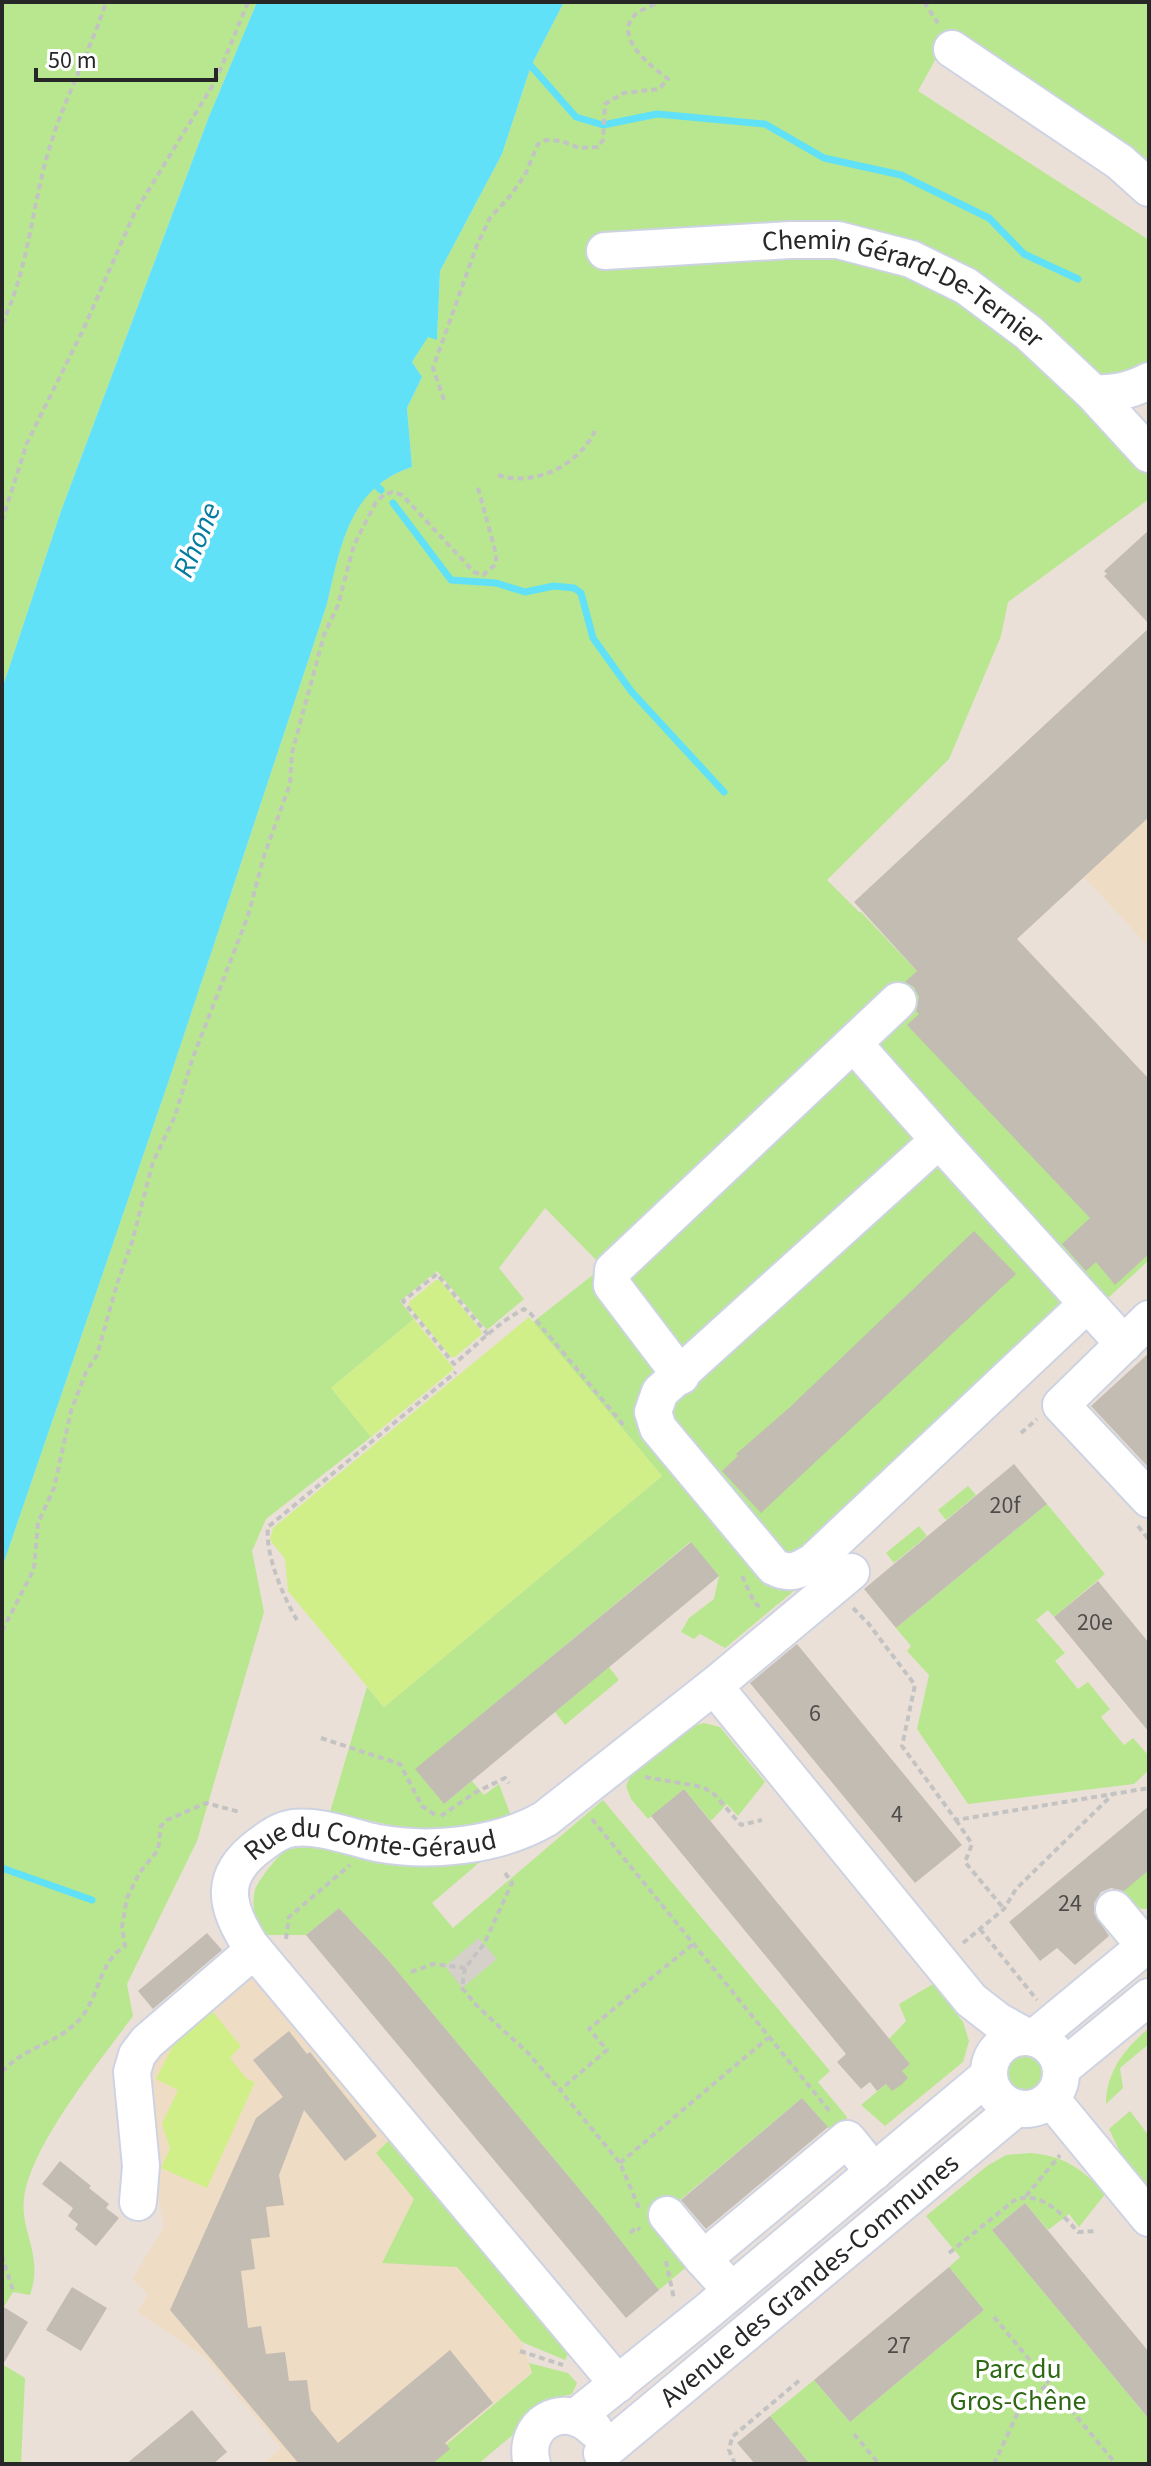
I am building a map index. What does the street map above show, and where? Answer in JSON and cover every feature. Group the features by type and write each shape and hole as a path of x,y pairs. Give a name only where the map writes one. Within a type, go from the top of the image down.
{"street":[{"path":"952,49 1120,162 1149,188"},
{"name":"Chemin Gérard-De-Ternier","path":"605,251 818,240 838,240 886,250 966,286 1029,333 1093,393 1149,454"},
{"path":"1093,393 1112,394 1149,381"},
{"path":"681,1376 612,1285 613,1270 898,1001"},
{"path":"854,1044 1087,1304 1136,1332 1061,1405 1149,1499"},
{"path":"939,1140 660,1392 656,1399 653,1412 658,1428 774,1567 784,1572 796,1572 813,1562 1087,1304"},
{"name":"Rue du Comte-Géraud","path":"618,2384 270,1944 235,1922 229,1894 231,1880 239,1864 277,1833 304,1828 382,1844 432,1832 461,1844 529,1828 545,1819 714,1686 842,1580"},
{"path":"714,1686 971,2000 998,2021 1033,2026"},
{"path":"990,2066 1009,2040 1147,1944 1114,1909"},
{"path":"138,2202 141,2166 132,2072 137,2055 147,2042 270,1944"},
{"path":"971,2000 986,2032 991,2086 997,2096 1016,2108 1031,2109 1149,1997"},
{"path":"1033,2026 1042,2041 1055,2052 1056,2084 1149,2218"},
{"name":"Avenue des Grandes-Communes","path":"576,2417 874,2172 990,2066"},
{"name":"Avenue des Grandes-Communes","path":"601,2459 625,2432 1016,2108"},
{"path":"703,2259 847,2139 874,2172"},
{"path":"646,2224 703,2259 732,2291"},
{"path":"527,2461 532,2438 543,2423 559,2416 576,2417 595,2430 601,2459"}],"path":[{"path":"2,324 22,270 52,137 106,2"},
{"path":"2,521 27,443 84,328 134,214 216,80 248,2"},
{"path":"444,400 433,368 477,245 490,218 518,185 538,144 546,140 562,141 579,148 598,147 603,140 605,104 624,93 659,89 668,79 646,62 629,38 635,15 659,2"},
{"path":"498,475 517,480 533,479 555,470 581,450 595,431"},
{"path":"2,1631 34,1569 38,1523 54,1488 71,1411 86,1372 97,1355 153,1162 175,1116 192,1060 248,916 264,856 290,784 292,753 324,635 338,605 354,545 376,502 392,492 402,495 474,572 483,575 496,564 496,554 477,484"},
{"path":"488,1335 437,1274 403,1301 454,1364 524,1309 629,1432"},
{"path":"297,1620 283,1596 267,1537 268,1527 456,1372"},
{"path":"1021,1433 1045,1413"},
{"path":"739,1571 754,1602 763,1610 804,1612"},
{"path":"842,1580 868,1623 915,1685 902,1746 972,1844 965,1862 1004,1909"},
{"path":"321,1738 400,1764 432,1832 476,1792 505,1778 509,1783"},
{"path":"638,1776 703,1787 715,1795 741,1825 762,1820"},
{"path":"956,1820 1149,1788"},
{"path":"961,1945 1004,1909 1016,1889 1113,1794"},
{"path":"2,2072 21,2054 72,2027 91,2004 108,1960 125,1946 122,1927 127,1898 140,1872 158,1850 161,1826 167,1820 206,1803 240,1812"},
{"path":"583,1808 841,2125 847,2139"},
{"path":"270,1944 289,1917 354,1861"},
{"path":"505,1873 512,1883 484,1944 465,1968 462,1988 528,2053 620,2163 646,2224 630,2233"},
{"path":"980,1929 1033,2026"},
{"path":"560,2090 607,2050 589,2029 692,1945"},
{"path":"411,1972 433,1964 465,1968"},
{"path":"620,2163 768,2037"},
{"path":"949,2253 1016,2199 1026,2196 1061,2153"},
{"path":"1026,2196 1050,2205 1078,2232 1096,2231"},
{"path":"657,2250 666,2261 676,2311"},
{"path":"2,2255 13,2291"},
{"path":"994,2317 1116,2464"},
{"path":"520,2351 576,2369"},
{"path":"735,2464 729,2450 732,2437 801,2379"},
{"path":"994,2464 1020,2408 1049,2383"},
{"path":"854,2434 879,2464"}],"shaded area":[{"path":"1149,817 1149,947 1084,877"},
{"path":"479,1938 497,1959 462,1988 445,1966"},
{"path":"246,1969 388,2141 376,2153 414,2199 457,2267 522,2342 532,2372 423,2464 263,2464 281,2448 205,2357 137,2312 148,2294 132,2279 164,2227 144,2120 154,2049"}],"green space":[{"path":"2,2 257,2 208,119 61,511 2,689 4,535"},
{"path":"564,2 1149,2 1149,167 949,35 918,91 1149,240 1149,360 1144,368 1078,396 1149,471 1149,499 1008,602 1001,636 949,759 827,880 861,912 1149,1216 1149,1260 789,1595 725,1648 700,1634 694,1639 681,1632 689,1618 714,1599 719,1576 690,1542 416,1769 444,1804 472,1781 484,1795 499,1784 512,1819 450,1833 413,1830 330,1812 367,1687 384,1707 662,1476 533,1322 603,1267 545,1208 499,1268 524,1299 487,1330 437,1271 400,1301 414,1319 331,1388 371,1437 266,1519 252,1551 264,1612 197,1841 127,1984 133,2016 68,2104 29,2178 24,2211 33,2256 34,2280 30,2295 13,2292 2,2310 2,1568 169,1080 327,604 343,541 361,504 374,489 391,476 412,467 407,408 422,377 412,362 428,336 437,339 440,271 502,154 531,66"},
{"path":"440,1280 482,1332 455,1357 451,1357 409,1306 409,1302"},
{"path":"529,1317 662,1476 384,1707 288,1591 285,1559 270,1540 273,1528"},
{"path":"414,1319 454,1369 371,1437 331,1388"},
{"path":"968,1486 976,1495 946,1520 938,1510"},
{"path":"1047,1504 1105,1574 1054,1617 1048,1610 1036,1620 1065,1653 1055,1661 1078,1689 1088,1682 1110,1709 1101,1717 1124,1745 1133,1738 1149,1756 1149,1770 1134,1784 968,1804 917,1729 929,1675 907,1651 911,1646 896,1628"},
{"path":"919,1526 927,1536 894,1563 886,1553"},
{"path":"609,1667 619,1680 565,1725 555,1712"},
{"path":"704,1723 720,1727 765,1782 738,1816 727,1804 711,1821 684,1789 648,1819 631,1799 626,1786 631,1774 689,1727"},
{"path":"603,1800 830,2071 818,2082 847,2117 839,2140 802,2098 668,2210 703,2253 659,2290 601,2215 388,1960 339,1908 306,1935 266,1935 254,1908 255,1890 268,1869 285,1851 299,1848 348,1848 481,1861 432,1903 453,1928"},
{"path":"1149,1870 1149,1907 1124,1907 1117,1896"},
{"path":"933,1984 963,2022 969,2041 963,2062 885,2126 861,2105 910,2064 889,2039 906,2021 899,2004"},
{"path":"207,2005 241,2046 230,2058 247,2079 255,2082 207,2188 161,2168 170,2148 162,2124 178,2090 156,2079 183,2026"},
{"path":"1149,2028 1149,2044 1120,2068 1123,2088 1106,2104 1109,2081 1118,2062"},
{"path":"1024,2049 1040,2056 1047,2072 1040,2088 1024,2095 1008,2088 1001,2072 1008,2056"},
{"path":"1130,2111 1149,2136 1149,2189 1120,2152 1109,2129"},
{"path":"388,2141 568,2354 565,2360 522,2342 457,2267 382,2263 414,2199 376,2153"},
{"name":"Parc du Gros-Chêne","path":"1030,2153 1054,2157 1072,2165 1106,2193 1079,2227 1069,2214 1048,2230 1025,2203 992,2230 1149,2419 1149,2464 810,2464 770,2416 814,2380 850,2422 984,2310 949,2267 960,2257 926,2216 987,2166 1006,2155"},
{"path":"529,2363 568,2373 577,2383 572,2394 546,2400 527,2412 514,2434 478,2464 423,2464 532,2373"},
{"path":"2,2364 25,2378 21,2464 2,2464"}],"water":[{"name":"Rhone","path":"257,2 564,2 531,66 502,154 440,271 437,340 428,337 412,362 422,377 407,408 412,467 391,476 374,489 361,504 343,541 327,604 169,1080 2,1568 2,689 61,511 208,119"}],"building":[{"path":"1149,530 1149,624 1104,576 1107,574 1104,571"},
{"path":"1149,628 1149,817 1017,939 1149,1079 1149,1254 1115,1285 1096,1262 1086,1271 1062,1244 1090,1218 907,1025 919,1014 916,1011 919,997 914,987 905,982 917,971 854,902"},
{"path":"974,1231 1016,1274 761,1513 722,1471 738,1456 736,1454 789,1408"},
{"path":"1149,1353 1149,1468 1091,1406"},
{"path":"1014,1464 1047,1504 896,1628 864,1589"},
{"path":"691,1542 719,1576 444,1804 415,1769"},
{"path":"1098,1581 1149,1643 1149,1732 1054,1617"},
{"path":"797,1644 962,1845 915,1883 750,1683"},
{"path":"684,1789 910,2064 902,2071 908,2078 901,2085 892,2091 886,2084 877,2091 870,2082 861,2089 837,2062 846,2054 651,1816"},
{"path":"1149,1806 1149,1870 1124,1891 1111,1888 1101,1892 1094,1903 1094,1913 1109,1936 1075,1965 1057,1948 1040,1961 1009,1922"},
{"path":"339,1908 388,1960 601,2215 659,2290 626,2318 306,1935"},
{"path":"207,1933 222,1950 153,2009 138,1991"},
{"path":"289,2031 307,2054 310,2052 377,2136 345,2161 304,2110 279,2175 284,2205 266,2207 270,2237 251,2239 255,2269 241,2271 248,2328 261,2326 266,2354 285,2352 289,2381 307,2380 311,2410 338,2443 450,2350 493,2403 445,2443 450,2449 432,2464 299,2464 170,2310 256,2118 283,2097 253,2060"},
{"path":"802,2098 828,2127 706,2229 681,2200"},
{"path":"60,2161 91,2186 89,2188 109,2204 106,2208 119,2218 96,2246 75,2229 78,2224 68,2216 73,2208 42,2184"},
{"path":"1025,2203 1149,2352 1149,2419 992,2230"},
{"path":"949,2267 984,2310 850,2422 814,2380"},
{"path":"72,2287 107,2308 81,2351 46,2330"},
{"path":"2,2306 28,2322 2,2366"},
{"path":"192,2410 227,2452 213,2464 126,2464"},
{"path":"770,2416 810,2464 755,2464 737,2443"}],"waterway":[{"path":"531,66 576,117 603,125 657,114 765,124 824,158 901,175 989,218 1024,254 1078,279"},
{"path":"377,486 381,490"},
{"path":"393,503 451,580 496,583 525,592 554,586 574,588 581,593 593,638 631,691 724,792"},
{"path":"2,1868 92,1900"}]}
